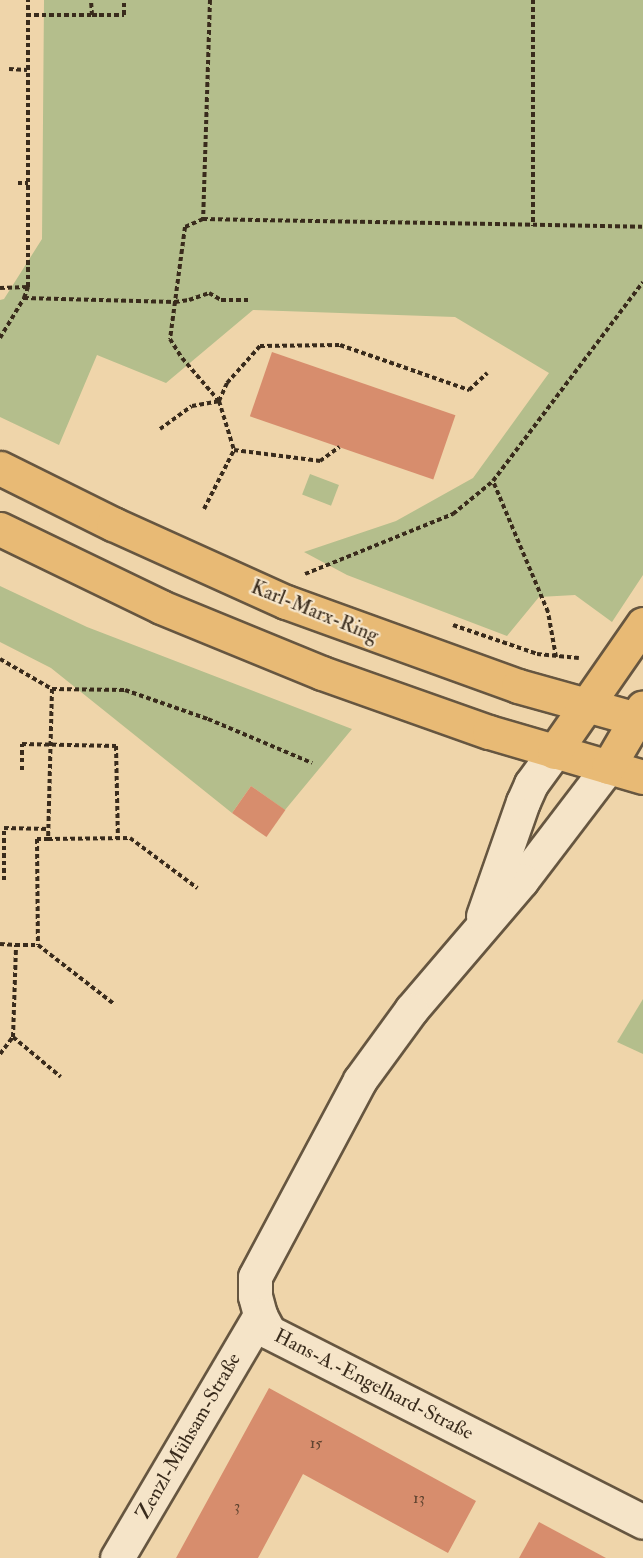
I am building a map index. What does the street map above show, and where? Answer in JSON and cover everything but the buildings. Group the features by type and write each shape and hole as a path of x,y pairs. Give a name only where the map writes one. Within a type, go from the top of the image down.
{"main road":[{"name":"Karl-Marx-Ring","path":"0,468 113,524 286,602 507,682 587,705 641,715"},
{"path":"0,529 161,607 322,673 489,732 643,777"},
{"path":"554,752 643,624"},
{"path":"608,767 641,715"}],"street":[{"name":"Hans-A.-Engelhard-Straße","path":"478,929 522,802 531,784 554,752"},
{"name":"Hans-A.-Engelhard-Straße","path":"608,767 522,880 411,1010 360,1080 255,1276 255,1296 260,1315 269,1332 643,1522"},
{"name":"Zenzl-Mühsam-Straße","path":"117,1558 260,1315"}],"path":[{"path":"0,338 28,287 28,0"},
{"path":"91,0 92,15"},
{"path":"27,15 124,15 124,0"},
{"path":"203,219 210,0"},
{"path":"533,0 533,226"},
{"path":"9,69 27,70"},
{"path":"18,183 28,183"},
{"path":"204,509 234,450 219,401 182,358 170,339 185,227 203,219 643,227"},
{"path":"305,574 453,514 493,481 643,282"},
{"path":"0,288 28,287"},
{"path":"24,298 175,302 209,293 221,300 250,300"},
{"path":"219,401 227,383 260,346 340,345 469,390 487,373"},
{"path":"160,429 192,406 219,401"},
{"path":"234,450 320,461 339,447"},
{"path":"493,481 548,612 556,657"},
{"path":"295,570 316,578"},
{"path":"448,624 537,654 580,658 613,667"},
{"path":"0,659 52,689 125,690 208,719 312,763"},
{"path":"48,839 52,689"},
{"path":"22,770 22,744 116,746 118,838"},
{"path":"4,880 4,828 49,828"},
{"path":"38,945 37,839 130,838 197,888"},
{"path":"0,944 38,945 114,1004"},
{"path":"0,1054 13,1037 15,945"},
{"path":"13,1037 61,1077"}],"green space":[{"path":"44,0 643,0 643,575 612,622 575,595 539,597 507,636 347,575 304,552 396,521 473,478 549,373 455,317 253,310 166,383 97,355 59,445 0,417 0,300 4,299 42,239"},
{"path":"310,474 339,485 331,506 302,495"},
{"path":"0,586 87,627 352,729 285,810 251,786 232,813 51,668 0,642"},
{"path":"643,999 643,1054 617,1042"}]}
